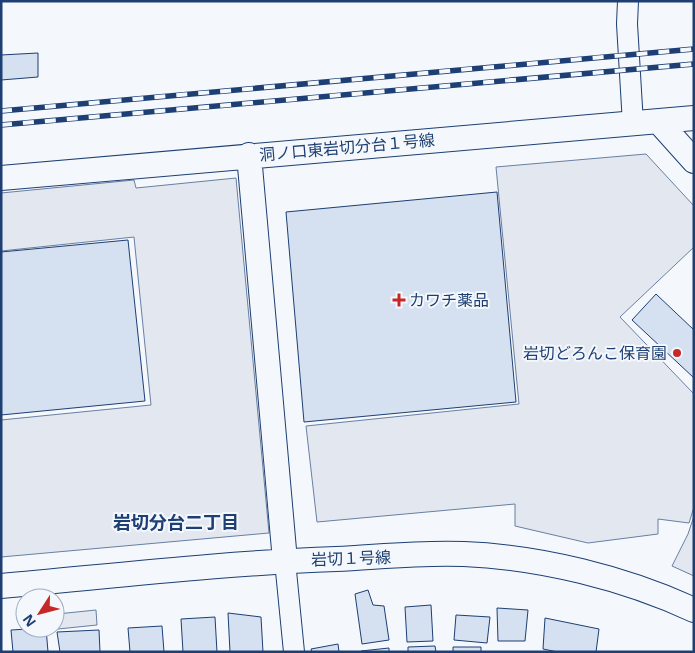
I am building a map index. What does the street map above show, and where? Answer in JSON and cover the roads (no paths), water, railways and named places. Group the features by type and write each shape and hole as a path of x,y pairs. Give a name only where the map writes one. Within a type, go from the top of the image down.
{"street":[{"path":"628,1 627,24 633,124"},
{"name":"洞ノ口東岩切分台１号線","path":"1,178 249,155 694,118"},
{"path":"659,122 694,161"},
{"path":"249,155 294,652"},
{"name":"岩切１号線","path":"1,586 285,561 464,554 541,562 659,594 694,610"}],"railway":[{"path":"1,111 694,49"},
{"path":"1,125 694,64"}],"place":[{"name":"カワチ薬品","path":"399,300"},
{"name":"岩切どろんこ保育園","path":"677,353"}],"district":[{"name":"岩切分台二丁目","path":"176,522"}]}
